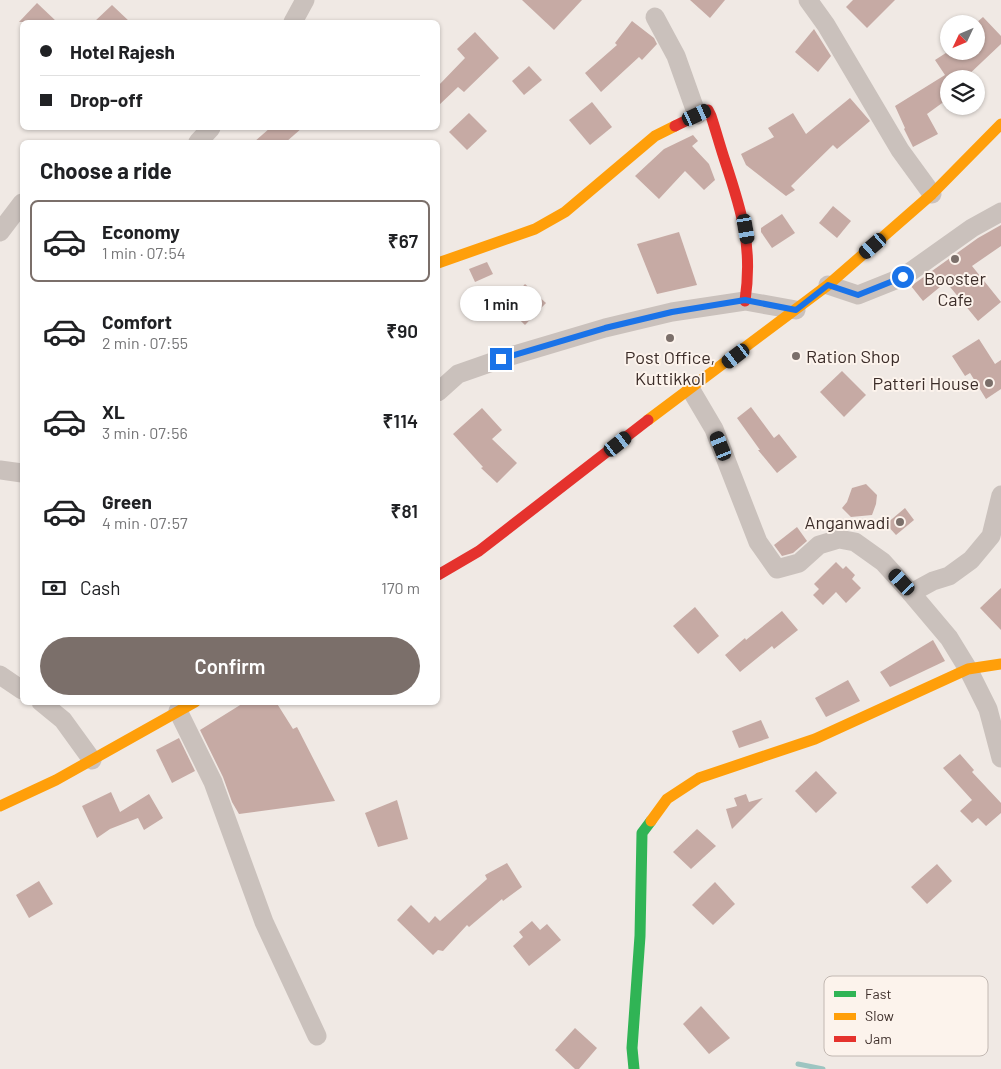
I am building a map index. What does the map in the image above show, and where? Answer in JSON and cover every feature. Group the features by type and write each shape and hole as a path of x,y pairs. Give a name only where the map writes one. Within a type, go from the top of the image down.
{"main road":[{"path":"440,262 535,229 565,212 655,136 708,110 716,128 742,211 749,247 749,279 745,300"},
{"path":"440,574 479,551 664,408 691,390 828,285 932,194 1001,124"},
{"path":"634,1069 632,1048 640,936 642,833 667,799 700,778 815,739 968,669 1001,664"},
{"path":"0,806 56,780 186,707"}],"street":[{"path":"294,20 305,0"},
{"path":"808,0 826,25 900,150 932,194"},
{"path":"655,17 676,56 697,115"},
{"path":"200,140 209,130"},
{"path":"0,232 20,206"},
{"path":"828,285 858,295 903,277 972,228 1001,212"},
{"path":"440,390 458,374 501,359 605,328 672,312 745,300 796,310"},
{"path":"691,390 714,429 758,542 777,569 799,563 819,545 839,539 855,542 883,562 949,638 968,669 988,710 1001,758"},
{"path":"0,470 20,473"},
{"path":"911,592 949,576 971,560 991,536 1001,495"},
{"path":"0,675 20,689"},
{"path":"45,705 63,720 92,760"},
{"path":"186,707 264,922 317,1036"}],"building":[{"path":"522,0 582,0 554,30"},
{"path":"690,0 725,0 710,18"},
{"path":"853,0 895,0 867,28 846,7"},
{"path":"37,3 55,20 21,20"},
{"path":"112,5 128,20 96,20"},
{"path":"985,19 1001,36 1001,44 985,59"},
{"path":"632,21 654,38 657,44 642,60 639,57 601,92 585,73 617,45 615,43"},
{"path":"814,29 831,56 818,72 795,52"},
{"path":"475,32 499,58 464,92 458,87 440,104 440,84 465,58 457,49"},
{"path":"940,57 940,60 984,60 974,70 942,70 935,60"},
{"path":"529,66 542,80 524,95 512,81"},
{"path":"940,78 940,105 927,114 938,134 913,147 895,106"},
{"path":"850,98 870,121 837,149 833,145 791,186 795,190 786,196 746,165 741,154 774,137 768,128 793,113 806,134"},
{"path":"592,102 612,127 590,145 569,120"},
{"path":"469,113 487,131 467,150 449,132"},
{"path":"268,130 300,130 288,140 256,140"},
{"path":"693,135 698,141 692,146 709,164 715,180 704,190 685,171 659,199 635,176 664,149"},
{"path":"833,206 851,221 837,238 819,223"},
{"path":"782,214 795,233 772,248 761,232 761,228"},
{"path":"1001,225 1001,246 972,266 1001,302 978,321 946,282 923,301 911,286 978,238"},
{"path":"679,232 697,285 657,294 637,244"},
{"path":"487,262 493,274 475,282 469,269"},
{"path":"525,284 546,303 525,325 505,306"},
{"path":"979,339 995,364 1001,360 1001,389 986,399 970,373 965,376 952,356"},
{"path":"842,371 866,395 844,417 820,392"},
{"path":"751,407 774,438 779,434 797,457 777,473 758,450 760,450 737,418"},
{"path":"482,408 502,430 492,439 517,463 497,483 481,468 483,467 453,434"},
{"path":"866,484 877,495 872,515 851,517 842,508 847,502 852,488"},
{"name":"Anganwadi","path":"905,508 914,520 896,535 886,524"},
{"path":"797,527 807,541 793,553 782,556 774,545"},
{"path":"836,562 843,569 846,566 855,575 852,579 861,588 846,603 836,592 823,605 813,595 819,589 814,584"},
{"path":"1001,588 1001,630 980,608"},
{"path":"695,607 719,636 698,654 673,626"},
{"path":"782,611 798,630 774,649 772,646 740,672 725,655"},
{"path":"933,640 945,661 890,687 880,672"},
{"path":"848,680 860,701 826,717 815,698"},
{"path":"240,705 278,705 293,729 297,727 335,801 239,814 200,730"},
{"path":"761,720 769,738 739,748 732,731"},
{"path":"179,738 195,771 172,783 156,750"},
{"path":"960,754 974,770 972,772 1001,803 1001,813 986,826 978,818 972,823 960,811 972,800 943,768"},
{"path":"816,771 837,793 816,813 795,791"},
{"path":"111,792 120,812 149,794 163,818 144,830 138,818 110,829 97,838 82,806"},
{"path":"746,794 749,802 763,798 732,829 726,809 737,806 734,798"},
{"path":"397,800 408,839 378,847 365,813"},
{"path":"697,829 716,846 691,869 673,852"},
{"path":"507,863 522,887 503,901 502,899 469,927 467,925 443,951 438,950 433,955 397,920 411,905 429,923 435,916 440,921 487,879 485,875"},
{"path":"937,864 952,881 927,904 911,887"},
{"path":"39,881 53,904 29,918 16,895"},
{"path":"715,882 735,904 713,925 692,905"},
{"path":"532,921 540,930 547,924 561,940 529,966 513,946 523,937 519,932"},
{"path":"701,1006 730,1038 709,1054 683,1024"},
{"path":"575,1028 597,1048 579,1069 575,1069 555,1050"}],"waterway":[{"path":"798,1064 823,1069"}],"traffic: fast":[{"path":"634,1069 632,1048 640,936 642,833 651,821"}],"traffic: slow":[{"path":"648,420 828,285 932,194 1001,124"},
{"path":"440,262 535,229 565,212 655,136 675,126"},
{"path":"651,821 667,799 699,778 815,739 968,669 1001,664"},
{"path":"0,806 56,780 190,705"}],"traffic: jam":[{"path":"675,126 708,110 711,116 741,213 748,264 745,301"},
{"path":"440,574 479,551 648,420"}],"place":[{"name":"Booster Cafe","path":"955,259"},
{"name":"Post Office, Kuttikkol","path":"670,338"},
{"name":"Ration Shop","path":"796,356"},
{"name":"Patteri House","path":"989,383"},
{"name":"Anganwadi","path":"900,522"}],"route":[{"path":"501,359 605,328 672,312 745,300 796,310 828,285 858,295 903,277"}]}
